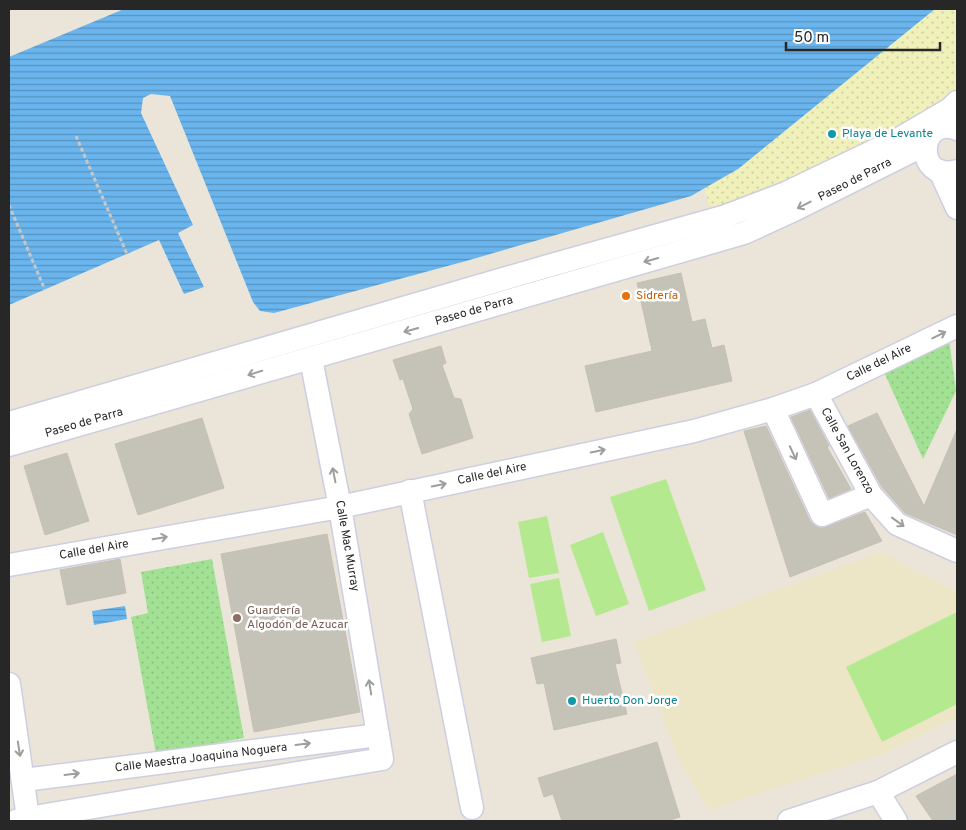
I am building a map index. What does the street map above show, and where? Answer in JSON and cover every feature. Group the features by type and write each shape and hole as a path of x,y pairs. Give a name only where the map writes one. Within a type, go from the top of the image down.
{"street":[{"path":"9,423 726,216 786,193 899,139 950,110 957,102"},
{"name":"Paseo de Parra","path":"9,445 744,233 926,144 928,138 937,130 949,127 957,129"},
{"path":"926,144 925,150 928,161 933,167 949,171 957,208"},
{"name":"Calle del Aire","path":"9,565 340,507 694,431 773,409 816,394 957,326"},
{"name":"Calle Mac Murray","path":"22,819 382,759 340,507 311,359"},
{"name":"Calle San Lorenzo","path":"816,394 871,495 897,524 957,551"},
{"path":"773,409 822,515 871,495"},
{"path":"410,491 472,808"},
{"path":"9,684 24,780 22,819"},
{"name":"Calle Maestra Joaquina Noguera","path":"24,780 378,735"},
{"path":"788,821 878,792 957,752"},
{"path":"878,792 896,821"}],"path":[{"path":"76,136 127,254"},
{"path":"9,205 45,290"}],"shaded area":[{"path":"881,552 957,592 957,717 885,753 709,810 679,761 634,642"}],"green space":[{"path":"949,339 956,391 923,459 884,372"},
{"path":"666,479 706,590 649,611 610,497"},
{"path":"547,516 559,573 529,578 518,522"},
{"path":"603,532 629,604 596,616 570,545"},
{"path":"212,559 244,738 156,754 131,617 148,613 141,572"},
{"path":"559,578 571,636 542,642 530,584"},
{"path":"957,612 957,704 882,742 846,667"}],"sand":[{"name":"Playa de Levante","path":"935,9 957,9 957,87 950,100 766,195 725,207 709,206 705,188 738,169"}],"water":[{"path":"124,9 935,9 738,169 691,196 466,261 274,313 260,311 253,302 170,96 151,94 143,98 141,113 193,225 178,233 204,287 184,294 159,240 9,305 9,57"},
{"path":"125,606 127,619 94,625 92,611"}],"building":[{"path":"681,273 692,322 705,319 712,348 724,345 732,381 596,412 585,366 652,351 637,283"},
{"path":"441,346 446,363 442,365 454,398 461,399 473,438 422,454 409,414 413,409 403,379 400,380 393,360"},
{"path":"810,410 829,446 827,447 851,489 829,498 791,417"},
{"path":"877,413 924,506 957,429 957,535 905,513 882,487 848,426"},
{"path":"202,418 224,488 138,515 115,444"},
{"path":"766,426 810,521 814,525 820,528 826,527 865,512 882,541 790,577 744,431"},
{"path":"67,453 89,521 45,535 24,466"},
{"path":"327,534 360,712 254,732 221,554"},
{"path":"120,559 126,593 67,605 60,570"},
{"path":"616,639 621,663 615,664 627,714 554,730 544,683 537,684 531,658"},
{"path":"657,742 680,817 666,821 562,821 553,794 544,797 538,778"},
{"path":"957,774 957,821 933,821 916,796"}],"place":[{"name":"Playa de Levante","path":"832,134"},
{"name":"Sidrería","path":"626,296"},
{"name":"Guardería Algodón de Azucar","path":"237,618"},
{"name":"Huerto Don Jorge","path":"572,701"}]}
